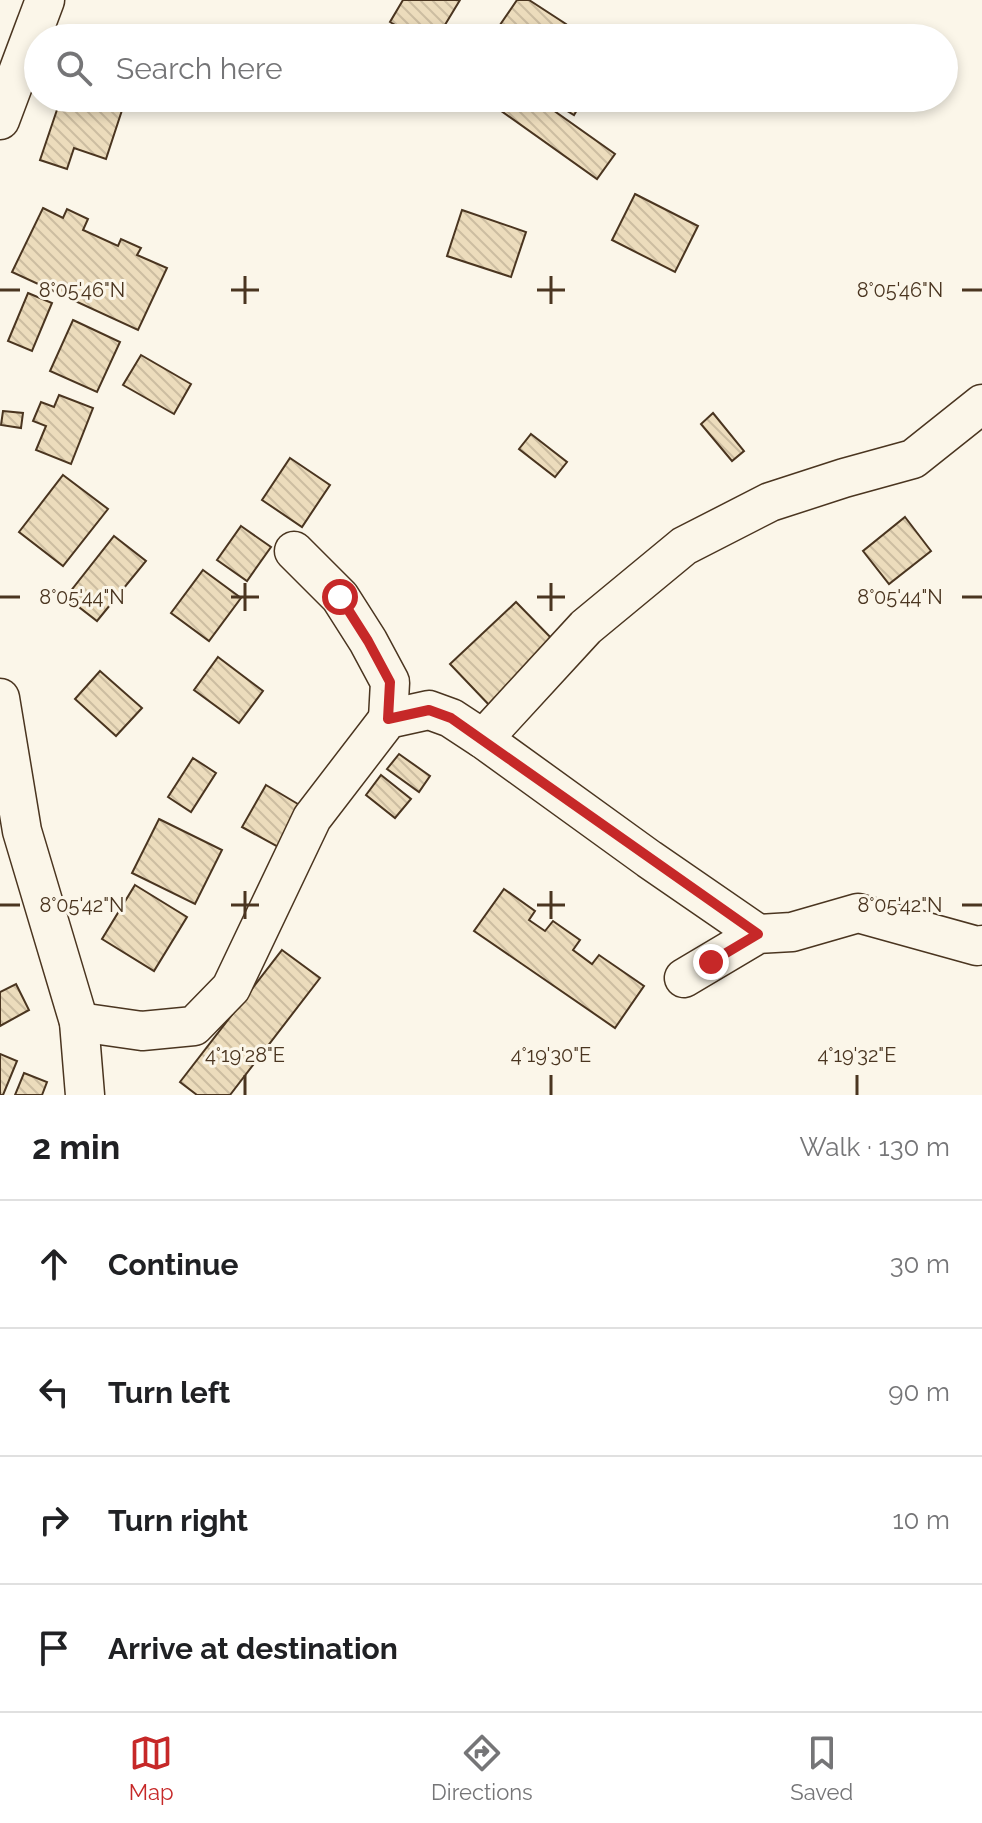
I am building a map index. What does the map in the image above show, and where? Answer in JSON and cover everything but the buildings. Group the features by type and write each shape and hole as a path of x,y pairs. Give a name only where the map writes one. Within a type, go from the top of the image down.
{"street":[{"path":"36,24 45,0"},
{"path":"0,120 24,56"},
{"path":"483,739 586,627 684,546 770,502 913,459 982,404"},
{"path":"79,1022 142,1031 194,1026 231,988 312,818 388,719 390,682 368,641 340,597 294,551"},
{"path":"0,698 22,831 79,1022 85,1095"},
{"path":"388,719 429,710 451,718 758,934"},
{"path":"684,978 758,934 792,932 858,913 982,945"}],"route":[{"path":"340,597 390,682 388,719 429,710 451,718 758,934 711,962"}]}
